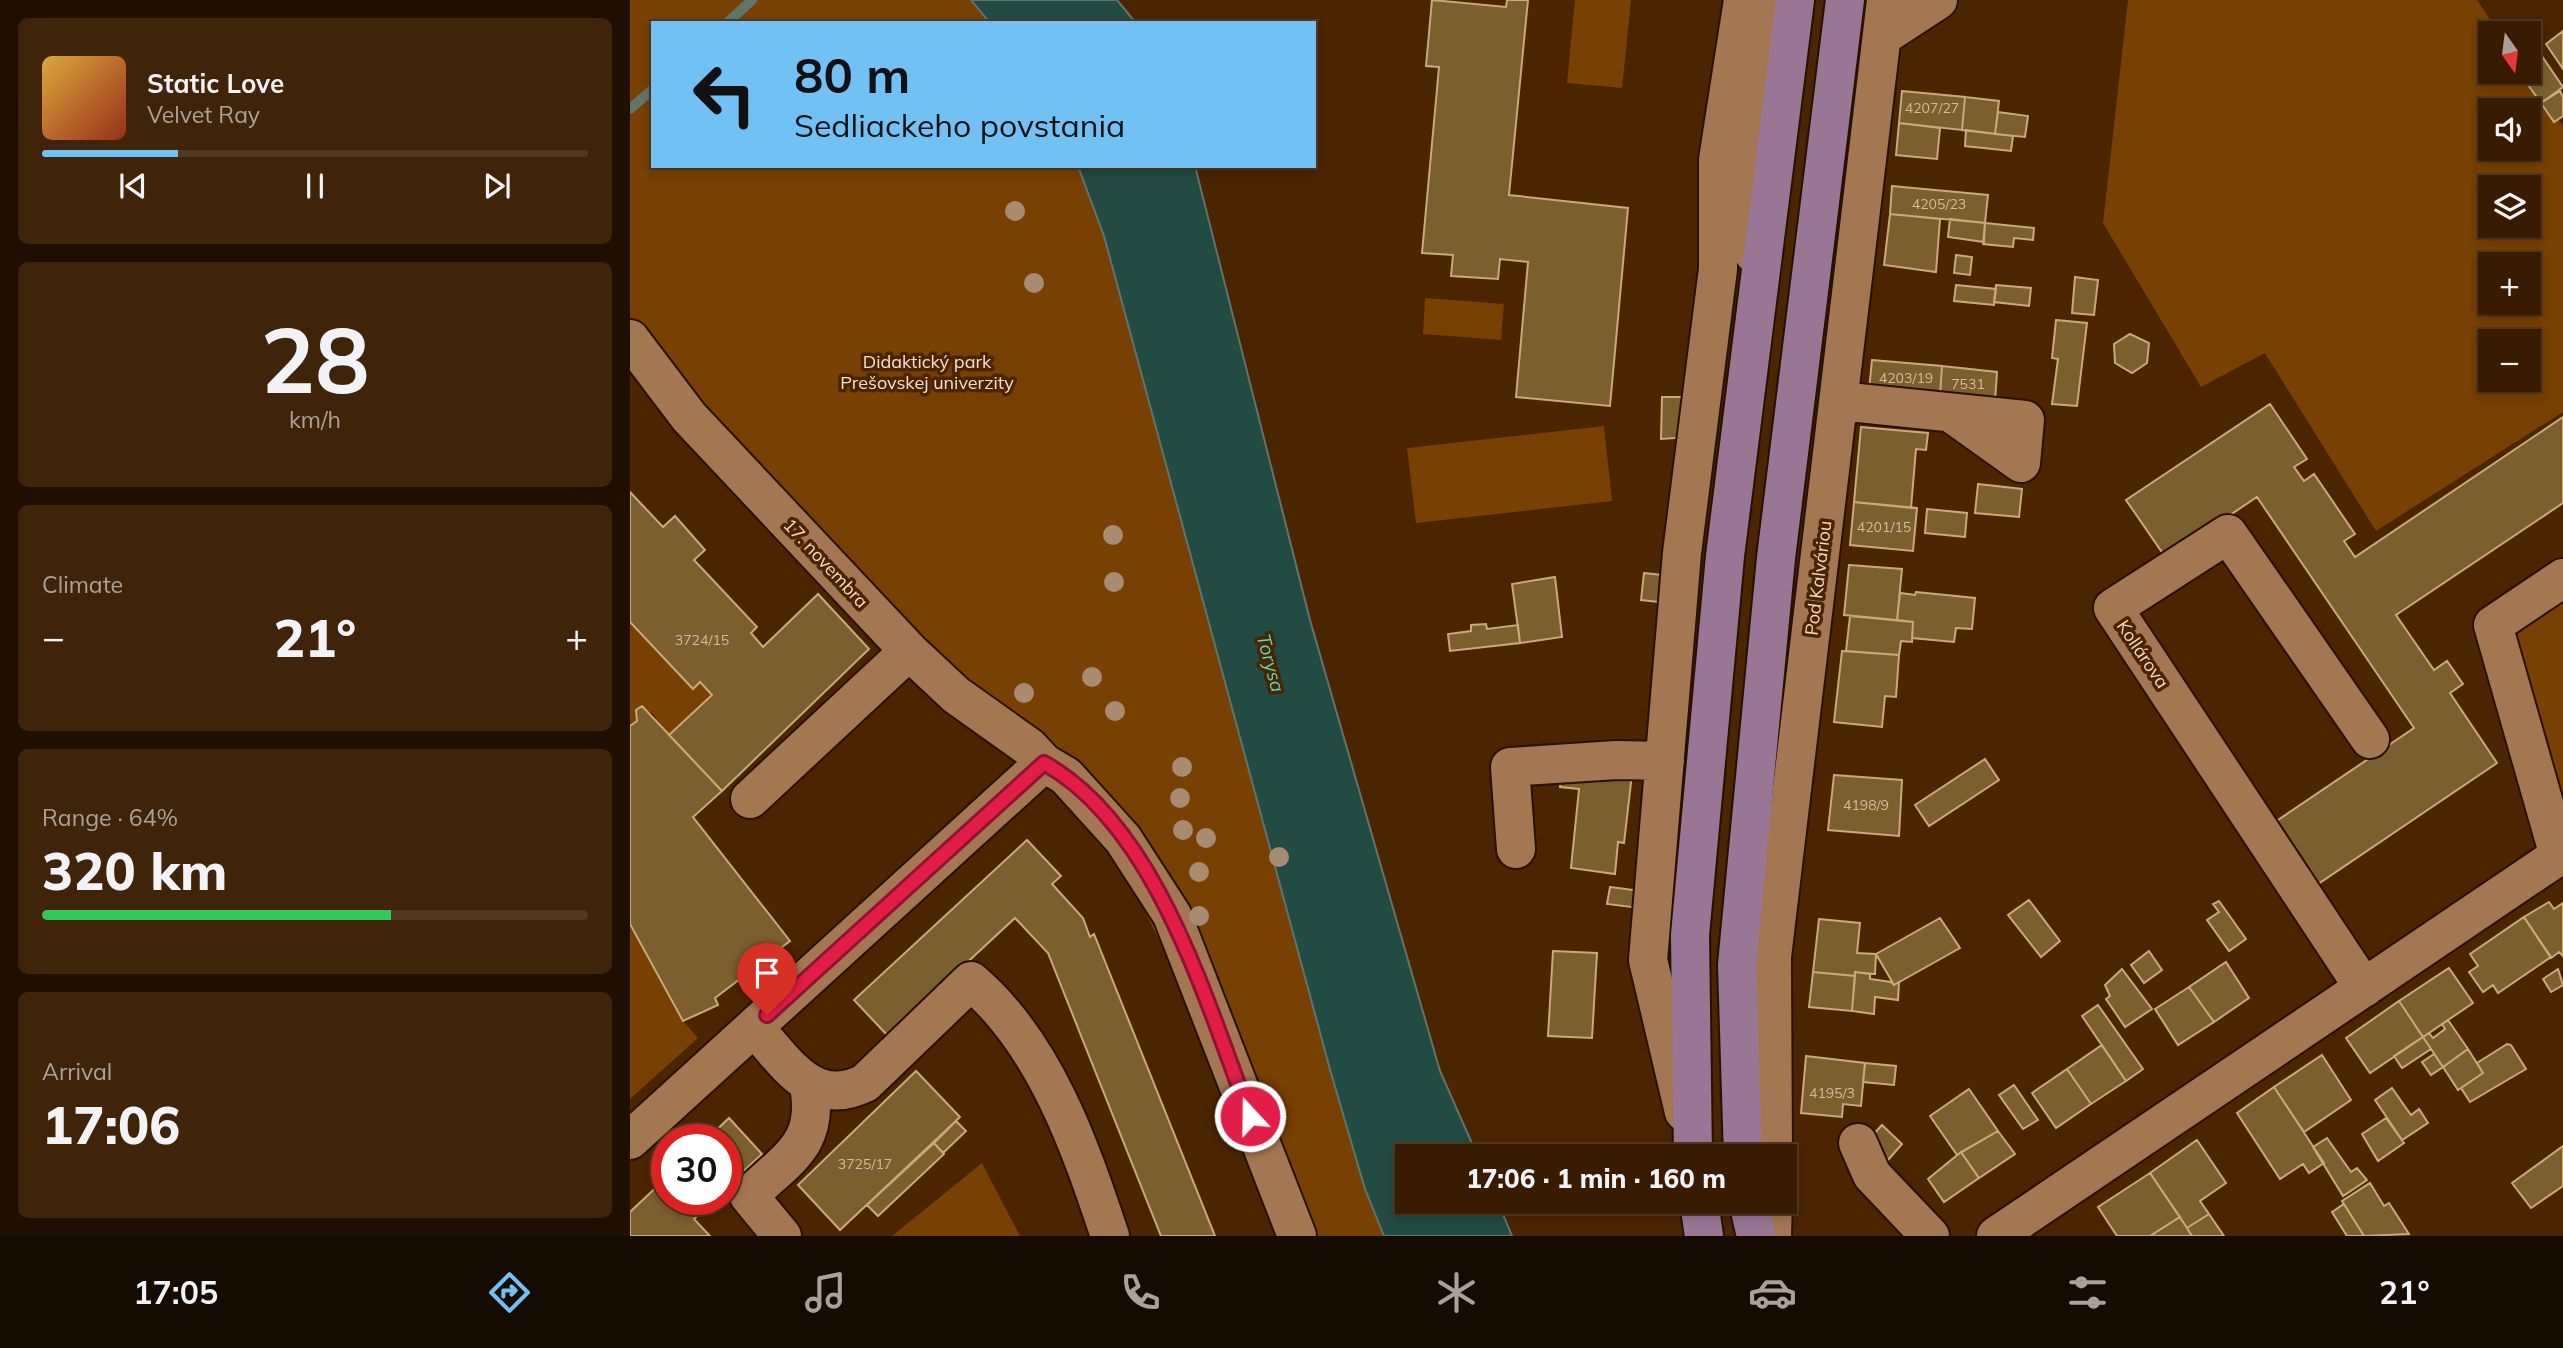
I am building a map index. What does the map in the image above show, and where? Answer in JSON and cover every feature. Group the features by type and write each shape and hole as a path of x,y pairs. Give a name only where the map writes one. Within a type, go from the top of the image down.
{"main road":[{"path":"1692,1144 1690,935 1725,556 1795,0"},
{"path":"1743,1144 1737,965 1776,558 1845,0"},
{"path":"1701,1214 1704,1236"},
{"path":"1751,1214 1756,1236"}],"street":[{"path":"1691,1144 1648,960 1682,553 1717,269 1718,160 1742,0"},
{"path":"1758,298 1746,162 1762,47 1775,0"},
{"path":"1885,18 1938,0"},
{"name":"Pod Kalváriou","path":"1773,1144 1772,957 1885,18"},
{"name":"17. novembra","path":"630,339 689,417 909,651 956,695 1029,747 1044,763 1066,776 1102,813 1144,868 1172,915 1297,1236"},
{"path":"1839,401 1951,413"},
{"name":"Kollárova","path":"2364,988 2113,608 2228,534 2370,739"},
{"path":"1996,1236 2561,855 2493,625 2563,578"},
{"path":"750,799 909,651"},
{"path":"1516,849 1510,767 1665,761"},
{"path":"630,1140 1044,763"},
{"path":"782,1236 749,1196 971,981 999,1004 1027,1045 1086,1166 1110,1236"},
{"path":"754,1027 809,1086 813,1109 811,1126 804,1142"},
{"path":"809,1086 831,1091 849,1091 865,1083"},
{"path":"1858,1143 1872,1175 1930,1236"},
{"path":"1772,1236 1773,1214"}],"green space":[{"name":"Didaktický park Prešovskej univerzity","path":"630,0 971,0 988,21 651,21 651,168 1079,168 1104,236 1331,1073 1365,1189 1384,1236 1305,1236 1289,1189 1111,847 630,359"},
{"path":"1575,0 1631,0 1622,88 1567,83"},
{"path":"2128,0 2477,0 2491,21 2478,21 2478,84 2534,84 2563,126 2563,412 2376,531 2265,353 2201,387 2103,223"},
{"path":"1425,298 1504,304 1501,340 1423,334"},
{"path":"1604,426 1612,501 1416,523 1407,448"},
{"path":"2563,587 2563,815 2514,645 2518,617"},
{"path":"630,622 712,695 669,735 653,714 642,707 636,710 637,721 630,726"},
{"path":"630,924 683,1021 698,1038 630,1099"},
{"path":"982,1163 1020,1236 892,1236"}],"water":[{"path":"971,0 1117,0 1134,21 988,21"},
{"name":"Torysa","path":"1079,168 1196,168 1310,620 1440,1071 1472,1144 1395,1144 1395,1214 1503,1214 1512,1236 1384,1236 1365,1189 1331,1073 1104,236"}],"building":[{"path":"1432,0 1506,7 1507,0 1528,0 1509,195 1628,208 1610,406 1516,397 1528,262 1500,259 1498,279 1451,276 1453,255 1422,253 1439,67 1426,66"},
{"path":"2563,31 2563,69 2546,44"},
{"path":"2541,55 2563,87 2541,103 2541,98 2537,98 2528,84 2541,84"},
{"path":"1902,91 1965,97 1962,130 1899,123"},
{"path":"2560,91 2563,97 2563,116 2554,122 2541,103"},
{"path":"1965,97 1999,101 1995,134 1962,130"},
{"path":"1998,112 2028,116 2025,137 1995,134"},
{"path":"1899,123 1940,128 1937,159 1896,155"},
{"path":"1966,130 2013,136 2011,151 1965,146"},
{"path":"1892,186 1988,195 1985,223 1890,214"},
{"path":"1890,214 1940,219 1936,272 1884,265"},
{"path":"1950,219 1985,223 1984,242 1948,237"},
{"path":"1985,223 2034,228 2033,240 2014,238 2013,247 1983,244"},
{"path":"1956,255 1972,257 1970,275 1954,273"},
{"path":"2075,277 2098,280 2094,315 2072,313"},
{"path":"1956,285 1996,289 1994,305 1954,301"},
{"path":"1996,285 2031,288 2029,306 1994,302"},
{"path":"2056,320 2087,323 2077,406 2052,404 2058,359 2052,358"},
{"path":"2130,334 2149,343 2147,363 2132,373 2115,363 2114,344"},
{"path":"1872,360 1942,366 1940,396 1869,390"},
{"path":"1942,366 1997,372 1995,402 1940,396"},
{"path":"1662,397 1690,397 1689,437 1661,439"},
{"path":"2270,404 2307,459 2294,467 2304,481 2314,474 2355,534 2344,541 2355,557 2563,417 2563,503 2396,615 2434,670 2447,661 2463,684 2450,693 2497,763 2318,884 2275,822 2414,728 2257,497 2166,558 2126,500"},
{"path":"1861,427 1928,433 1926,450 1916,449 1911,508 1854,502"},
{"path":"1978,484 2022,489 2019,517 1975,513"},
{"path":"630,492 663,527 675,516 705,550 694,560 757,627 751,633 763,647 818,594 869,649 722,791 669,735 712,695 700,682 693,689 630,622"},
{"path":"1854,502 1917,508 1913,551 1850,545"},
{"path":"1927,509 1967,513 1965,537 1925,533"},
{"path":"1849,565 1902,569 1897,620 1844,615"},
{"path":"1644,573 1671,576 1668,603 1641,600"},
{"path":"1555,577 1562,637 1520,643 1512,584"},
{"path":"1916,592 1975,598 1972,629 1956,628 1954,642 1912,638 1913,622 1897,620 1900,593 1915,595"},
{"path":"1850,616 1913,622 1912,642 1901,641 1899,655 1846,651"},
{"path":"1486,624 1487,629 1518,625 1520,643 1450,651 1448,634 1471,631 1471,625"},
{"path":"1842,651 1899,655 1896,697 1885,696 1882,727 1834,722"},
{"path":"642,706 722,791 693,817 790,941 715,998 718,1005 683,1021 630,924 630,726 637,721 636,710"},
{"path":"1985,759 1999,780 1929,826 1915,805"},
{"path":"1562,767 1632,774 1624,843 1618,842 1615,874 1571,868 1579,789 1560,787"},
{"path":"1834,775 1902,780 1899,836 1828,830"},
{"path":"1027,840 1061,876 1052,884 1083,918 1090,937 1094,934 1215,1236 1161,1236 1048,953 1015,918 888,1036 854,1000"},
{"path":"1610,887 1642,891 1639,908 1607,904"},
{"path":"2029,900 2060,941 2041,957 2008,915"},
{"path":"2219,901 2246,939 2229,951 2207,920 2219,912 2213,904"},
{"path":"2549,902 2554,909 2563,903 2563,956 2559,952 2551,958 2524,917"},
{"path":"2524,917 2551,957 2498,993 2493,985 2483,992 2469,972 2478,966 2470,954"},
{"path":"1940,918 1960,948 1894,985 1876,954"},
{"path":"1819,919 1860,923 1857,953 1876,954 1875,974 1855,972 1855,976 1813,972"},
{"path":"1553,951 1597,953 1592,1038 1548,1036"},
{"path":"2149,951 2162,970 2144,983 2131,965"},
{"path":"2226,962 2249,998 2214,1022 2189,987"},
{"path":"2449,968 2473,1003 2423,1037 2399,1001"},
{"path":"2122,969 2152,1009 2125,1027 2106,999 2110,996 2105,985"},
{"path":"2558,969 2563,985 2551,992 2543,979"},
{"path":"1813,972 1855,976 1852,1011 1809,1007"},
{"path":"1855,972 1870,974 1870,979 1891,982 1894,985 1899,982 1898,1000 1875,997 1874,1014 1852,1011"},
{"path":"2189,987 2214,1022 2178,1045 2155,1009"},
{"path":"2399,1001 2423,1037 2370,1073 2346,1038"},
{"path":"2098,1005 2143,1069 2126,1081 2082,1016"},
{"path":"2448,1020 2468,1049 2443,1067 2423,1037 2429,1033 2433,1038 2445,1029 2442,1024"},
{"path":"2423,1037 2431,1049 2402,1068 2394,1056"},
{"path":"2507,1044 2511,1045 2526,1069 2470,1102 2461,1088 2483,1073 2477,1063"},
{"path":"2102,1045 2126,1081 2091,1104 2067,1069"},
{"path":"2468,1049 2483,1073 2458,1090 2443,1067"},
{"path":"2434,1054 2443,1067 2431,1075 2422,1062"},
{"path":"2322,1055 2351,1100 2304,1132 2274,1087"},
{"path":"1806,1056 1865,1063 1861,1106 1843,1104 1842,1117 1801,1113"},
{"path":"1865,1063 1896,1066 1894,1085 1863,1082"},
{"path":"2067,1069 2091,1104 2056,1128 2032,1093"},
{"path":"916,1071 960,1117 840,1230 798,1185"},
{"path":"2014,1085 2038,1120 2023,1129 1999,1095"},
{"path":"2274,1087 2324,1163 2309,1173 2303,1164 2280,1179 2237,1113"},
{"path":"2392,1088 2411,1115 2419,1109 2428,1123 2402,1140 2375,1100"},
{"path":"1969,1089 1998,1131 1957,1155 1930,1116"},
{"path":"729,1118 734,1124 723,1124"},
{"path":"2386,1118 2404,1143 2378,1161 2362,1134"},
{"path":"956,1121 966,1131 943,1153 934,1143"},
{"path":"1882,1125 1902,1144 1888,1160 1867,1141"},
{"path":"1998,1131 2015,1154 1979,1178 1961,1152"},
{"path":"742,1132 762,1154 742,1173"},
{"path":"2327,1138 2351,1172 2357,1168 2367,1180 2343,1196 2313,1147"},
{"path":"2197,1140 2226,1183 2200,1201 2209,1214 2187,1228 2150,1173"},
{"path":"934,1143 944,1154 878,1216 867,1205"},
{"path":"2563,1146 2563,1186 2531,1208 2512,1183"},
{"path":"1961,1152 1979,1178 1944,1202 1928,1179"},
{"path":"2150,1173 2180,1217 2150,1236 2117,1236 2098,1207"},
{"path":"2370,1183 2384,1206 2389,1203 2409,1234 2364,1236 2342,1201"},
{"path":"651,1192 651,1215 698,1215 694,1219 710,1236 630,1236 630,1212"},
{"path":"2344,1204 2364,1236 2347,1236 2332,1212"},
{"path":"2209,1214 2224,1236 2192,1236 2187,1228"},
{"path":"2180,1217 2192,1236 2154,1236 2153,1234"}],"waterway":[{"path":"729,21 752,0"},
{"path":"630,109 651,91"}],"route":[{"path":"767,1015 1044,763 1066,776 1102,813 1144,868 1172,915 1250,1116"}]}
